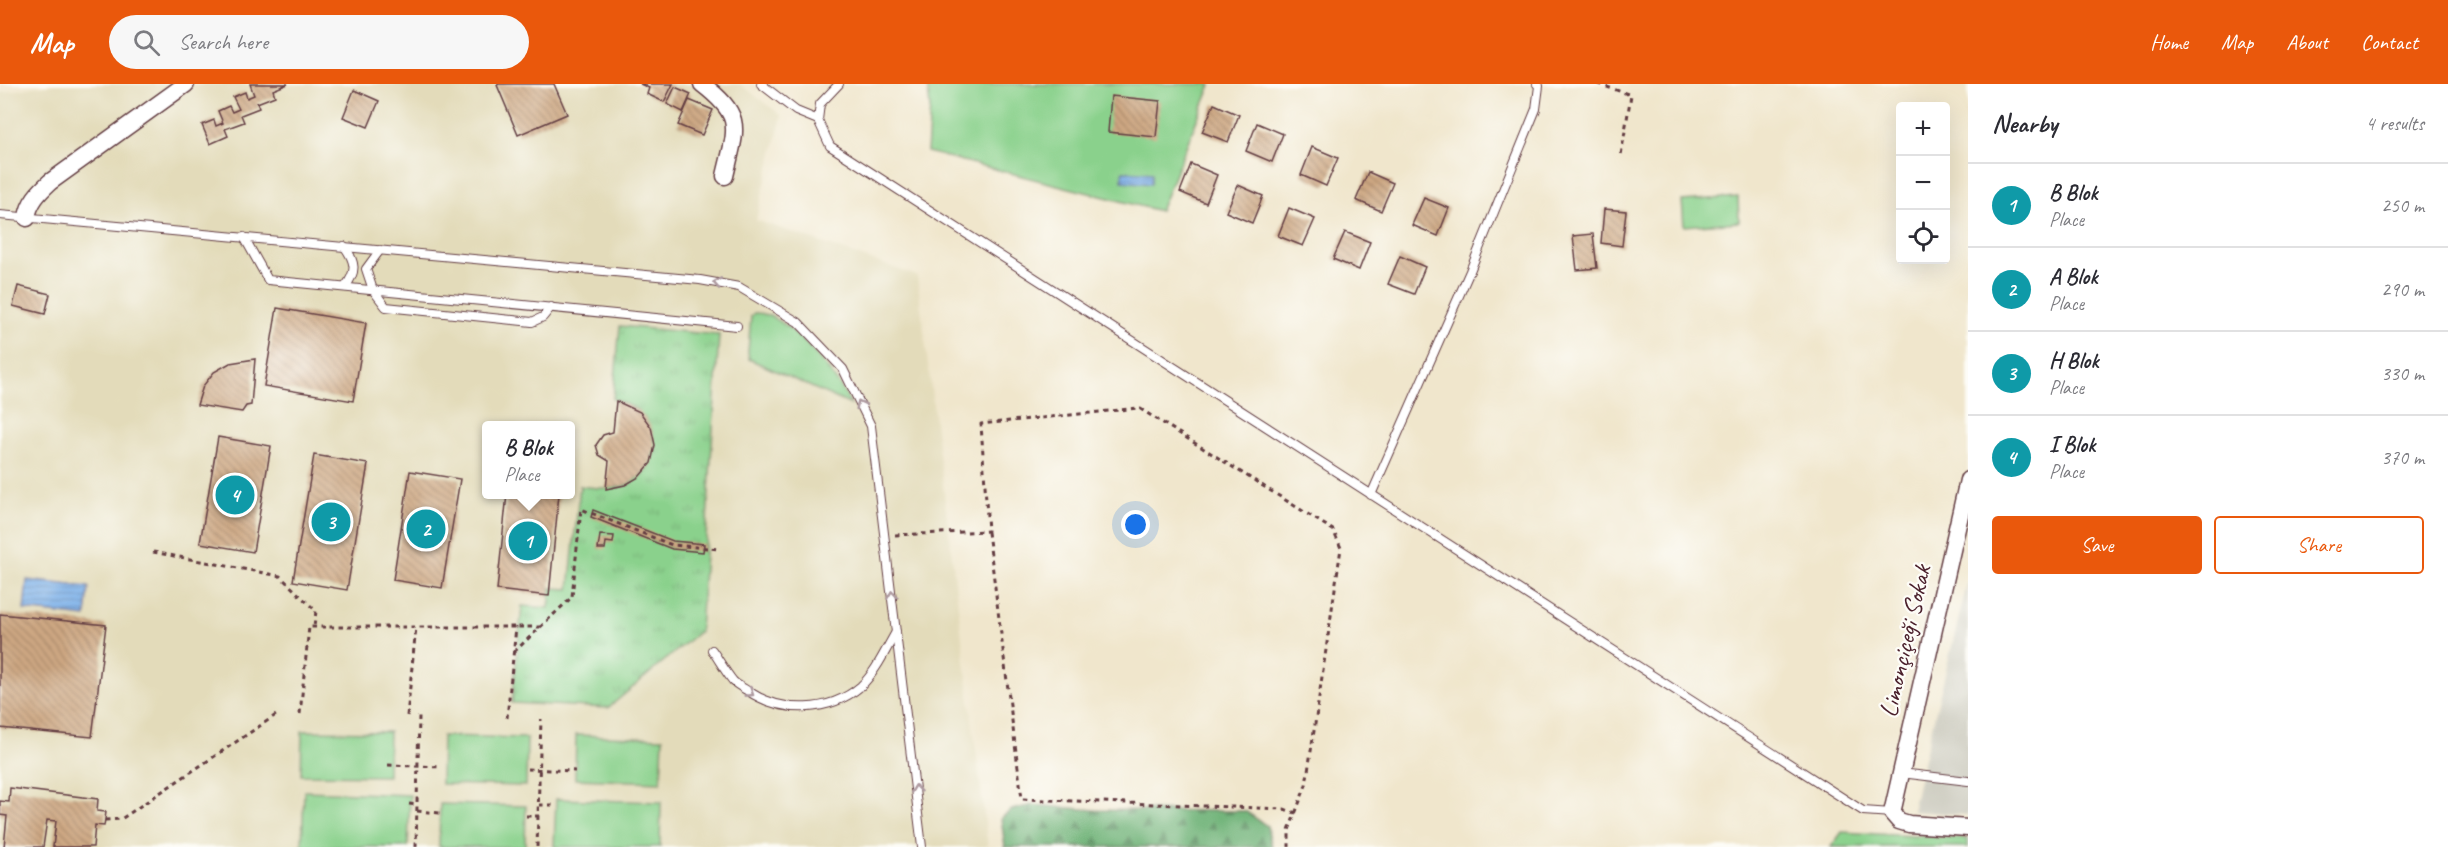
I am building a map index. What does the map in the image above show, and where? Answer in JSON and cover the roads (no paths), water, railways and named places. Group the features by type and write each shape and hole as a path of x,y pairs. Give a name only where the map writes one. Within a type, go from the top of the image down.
{"street":[{"path":"27,218 28,209 37,195 50,182 186,84"},
{"path":"702,84 728,106 734,122 733,140 725,176"},
{"name":"Limonçiçeği Sokak","path":"1892,813 1968,480"},
{"path":"1892,813 1899,821 1910,824 1968,828"}],"lane":[{"path":"761,84 796,111 818,120"},
{"path":"839,84 820,104 818,120 830,146 1863,812 1892,813"},
{"path":"1371,495 1470,271 1536,110 1538,85"},
{"path":"0,215 700,280 740,287 798,322 843,369 871,426 922,847"},
{"path":"244,237 268,280 737,326"},
{"path":"344,246 353,258 355,266 353,277 345,287"},
{"path":"380,250 366,269 373,290 386,307 532,322 543,316 551,307"},
{"path":"712,650 734,682 762,700 786,707 809,708 832,703 862,684 896,632"},
{"path":"1900,773 1968,781"}],"water":[{"path":"1123,171 1152,173 1151,184 1122,181"},
{"path":"27,580 89,587 86,617 24,610"}],"place":[{"name":"I Blok","path":"235,495"},
{"name":"H Blok","path":"331,522"},
{"name":"A Blok","path":"426,529"},
{"name":"B Blok","path":"528,541"}]}
